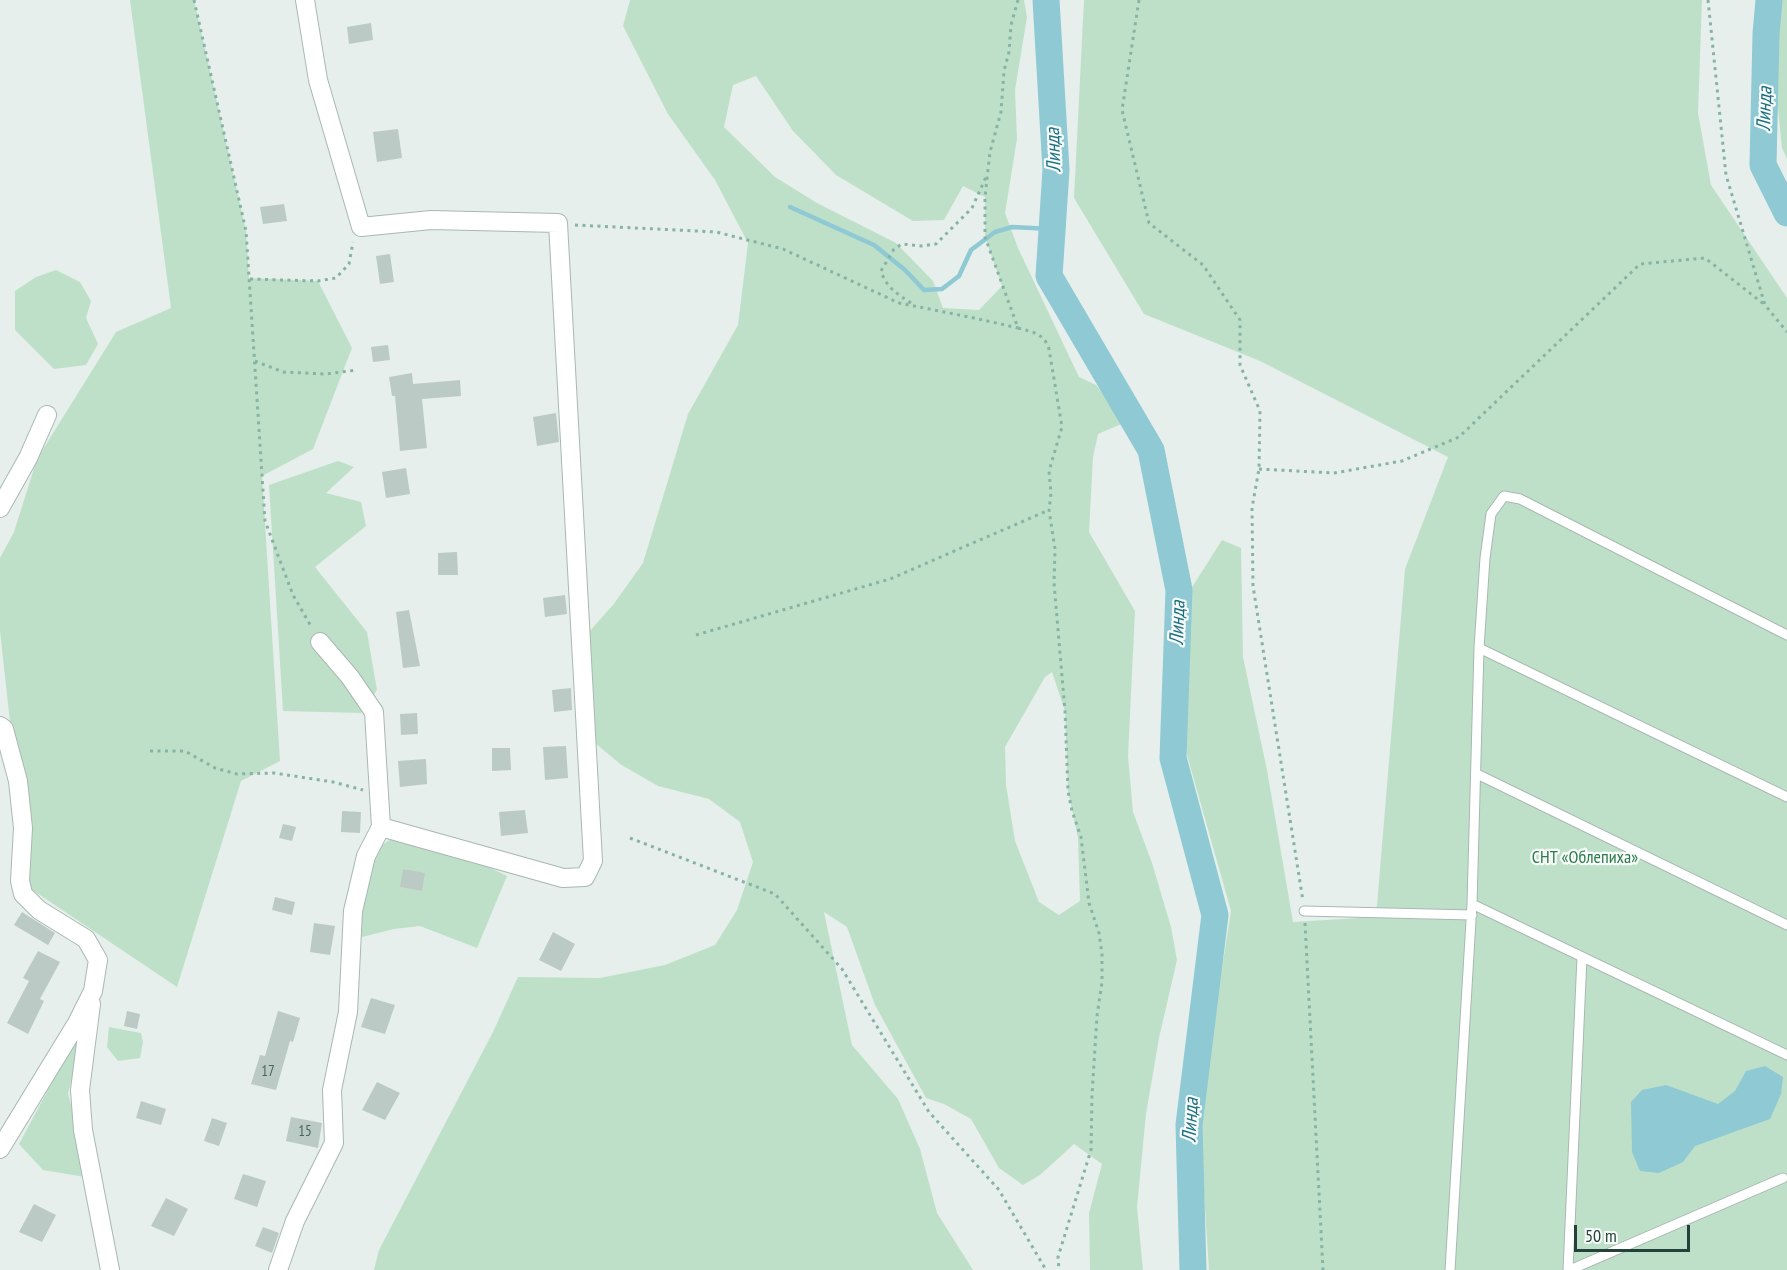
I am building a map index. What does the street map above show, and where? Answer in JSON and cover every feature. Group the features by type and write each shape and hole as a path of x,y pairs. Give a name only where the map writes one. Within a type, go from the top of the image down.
{"street":[{"path":"305,0 318,80 361,227 432,220 558,223 593,861 585,877 563,878 381,827"},
{"path":"0,508 28,458 47,415"},
{"path":"278,1270 295,1221 334,1143 332,1090 348,1012 353,911 366,856 381,827 374,712 350,677 320,642"},
{"path":"0,726 4,729 18,781 23,828 20,881 22,894 39,910 86,939 98,960 80,1090 83,1130 110,1270"},
{"path":"0,1149 77,1023 93,991"}],"lane":[{"path":"1450,1270 1472,915 1479,648 1485,558 1491,514 1504,496 1520,499 1787,635"},
{"path":"1479,648 1787,797"},
{"path":"1477,774 1787,925"},
{"path":"1472,904 1787,1055"},
{"path":"1304,911 1472,915"},
{"path":"1582,957 1569,1270 1783,1178"}],"path":[{"path":"194,0 246,231 265,521 293,595 320,642"},
{"path":"1018,0 1011,26 1001,112 990,152 985,197 985,237 1018,328"},
{"path":"1139,0 1122,110 1149,223 1203,265 1240,321 1240,365 1260,411 1259,469 1252,508 1253,586 1303,892 1323,1270"},
{"path":"1708,0 1726,175 1765,304"},
{"path":"913,305 894,292 884,281 881,271 886,260 894,249 902,244 921,246 936,244 972,208 987,172"},
{"path":"558,223 588,227 716,232 783,249 899,303 1037,333 1044,338 1050,349 1062,428 1050,466 1049,510 1055,549 1054,582 1065,711 1068,790 1081,837 1089,903 1099,933 1102,954 1102,982 1097,1016 1092,1095 1091,1150 1058,1257 1059,1270"},
{"path":"249,279 318,281 336,278 349,264 353,241 361,227"},
{"path":"1259,469 1334,473 1402,461 1459,437 1640,264 1705,258 1765,304 1787,332"},
{"path":"255,361 283,372 326,374 357,370"},
{"path":"696,635 890,579 1049,510"},
{"path":"150,750 185,752 214,768 237,774 274,773 333,782 365,790 379,797"},
{"path":"630,838 775,894 842,969 929,1112 999,1190 1047,1270"}],"green space":[{"path":"130,0 194,0 246,231 249,278 318,281 352,348 313,449 262,476 280,761 241,781 177,987 28,887 0,631 0,558 14,532 37,459 116,332 171,308"},
{"path":"630,0 1024,0 1027,17 1015,90 1017,139 1005,213 1018,248 1079,377 1096,385 1126,422 1098,434 1093,457 1089,532 1135,611 1128,756 1133,812 1152,863 1171,927 1177,960 1159,1038 1146,1114 1137,1207 1143,1270 1090,1270 1089,1213 1102,1164 1074,1144 1040,1175 1023,1185 999,1168 971,1119 944,1104 926,1098 875,1005 847,927 824,912 852,1045 898,1099 920,1149 937,1213 973,1270 374,1270 379,1250 493,1032 518,977 600,978 665,965 715,945 737,910 753,862 740,822 709,799 658,786 620,764 588,737 580,642 613,605 643,563 688,414 738,325 748,243 715,180 668,114 623,26","holes":["756,76 793,131 836,175 913,221 944,220 963,186 985,197 985,237 1002,286 979,310 943,308 933,281 896,243 817,203 775,177 724,127 733,85","1052,672 1065,711 1068,791 1078,838 1080,901 1059,915 1039,902 1015,841 1006,785 1005,747 1045,677"]},
{"name":"СНТ «Облепиха»","path":"1084,0 1702,0 1698,113 1711,185 1787,298 1787,629 1764,617 1787,630 1787,1270 1209,1270 1199,1114 1231,911 1185,748 1189,592 1222,540 1241,548 1243,657 1267,770 1293,922 1376,917 1405,569 1448,457 1260,361 1144,314 1074,198"},
{"path":"1782,0 1787,0 1787,159 1782,148 1774,71"},
{"path":"56,270 80,282 91,301 86,318 98,344 86,365 54,369 15,330 15,291 36,277"},
{"path":"338,461 354,467 326,493 361,502 366,526 315,567 367,632 377,690 361,713 283,711 269,485"},
{"path":"391,839 464,855 507,876 477,948 420,926 394,929 358,938 358,905 376,849"},
{"path":"86,1019 68,1094 91,1178 43,1170 19,1144"},
{"path":"109,1027 141,1033 143,1042 140,1058 118,1061 107,1047"}],"water":[{"path":"1765,1066 1783,1077 1781,1094 1770,1119 1695,1146 1683,1162 1659,1173 1640,1171 1632,1152 1631,1102 1642,1090 1666,1085 1718,1104 1735,1091 1746,1071"}],"building":[{"path":"371,23 373,40 349,44 347,27"},
{"path":"398,129 402,158 377,162 373,132"},
{"path":"284,204 287,221 263,224 260,207"},
{"path":"390,254 394,282 380,284 376,256"},
{"path":"388,345 390,360 373,362 371,347"},
{"path":"412,373 413,384 460,380 461,396 422,399 427,448 400,451 395,396 392,396 389,377"},
{"path":"556,413 559,442 537,446 533,417"},
{"path":"406,468 410,494 386,498 382,472"},
{"path":"457,552 458,575 438,575 438,553"},
{"path":"565,595 567,614 545,617 543,598"},
{"path":"409,610 420,666 403,668 396,612"},
{"path":"571,688 572,710 554,712 552,690"},
{"path":"417,713 418,734 401,735 400,714"},
{"path":"566,746 568,778 545,780 543,747"},
{"path":"492,748 510,748 511,770 492,771"},
{"path":"426,759 427,784 400,787 398,761"},
{"path":"525,810 528,833 501,836 499,812"},
{"path":"342,811 361,812 360,833 341,832"},
{"path":"283,824 296,827 292,841 279,838"},
{"path":"403,869 425,873 422,891 400,887"},
{"path":"275,897 295,902 292,915 272,910"},
{"path":"22,912 55,933 48,945 14,925"},
{"path":"314,923 335,926 330,955 310,952"},
{"path":"553,932 575,944 561,971 539,960"},
{"path":"38,951 60,962 40,999 44,1001 28,1034 7,1023 29,981 23,978"},
{"path":"371,998 395,1005 385,1034 361,1027"},
{"path":"127,1011 140,1014 137,1029 124,1026"},
{"path":"278,1011 300,1018 293,1042 290,1041 276,1090 251,1084 260,1055 265,1056"},
{"path":"377,1082 400,1093 385,1120 362,1110"},
{"path":"141,1101 166,1109 161,1125 136,1118"},
{"path":"291,1117 322,1123 318,1148 286,1141"},
{"path":"212,1118 227,1123 219,1146 204,1141"},
{"path":"243,1174 266,1181 257,1207 234,1199"},
{"path":"166,1198 188,1209 174,1236 151,1226"},
{"path":"34,1204 56,1215 42,1242 19,1232"},
{"path":"263,1227 279,1233 272,1253 255,1246"}],"waterway":[{"name":"Линда","path":"1046,0 1056,170 1049,276 1151,450 1179,590 1173,758 1215,915 1189,1125 1193,1270"},
{"name":"Линда","path":"1769,0 1763,165 1787,213"},
{"path":"790,207 874,245 905,270 924,290 942,289 959,276 971,250 995,232 1012,227 1052,229"}]}
